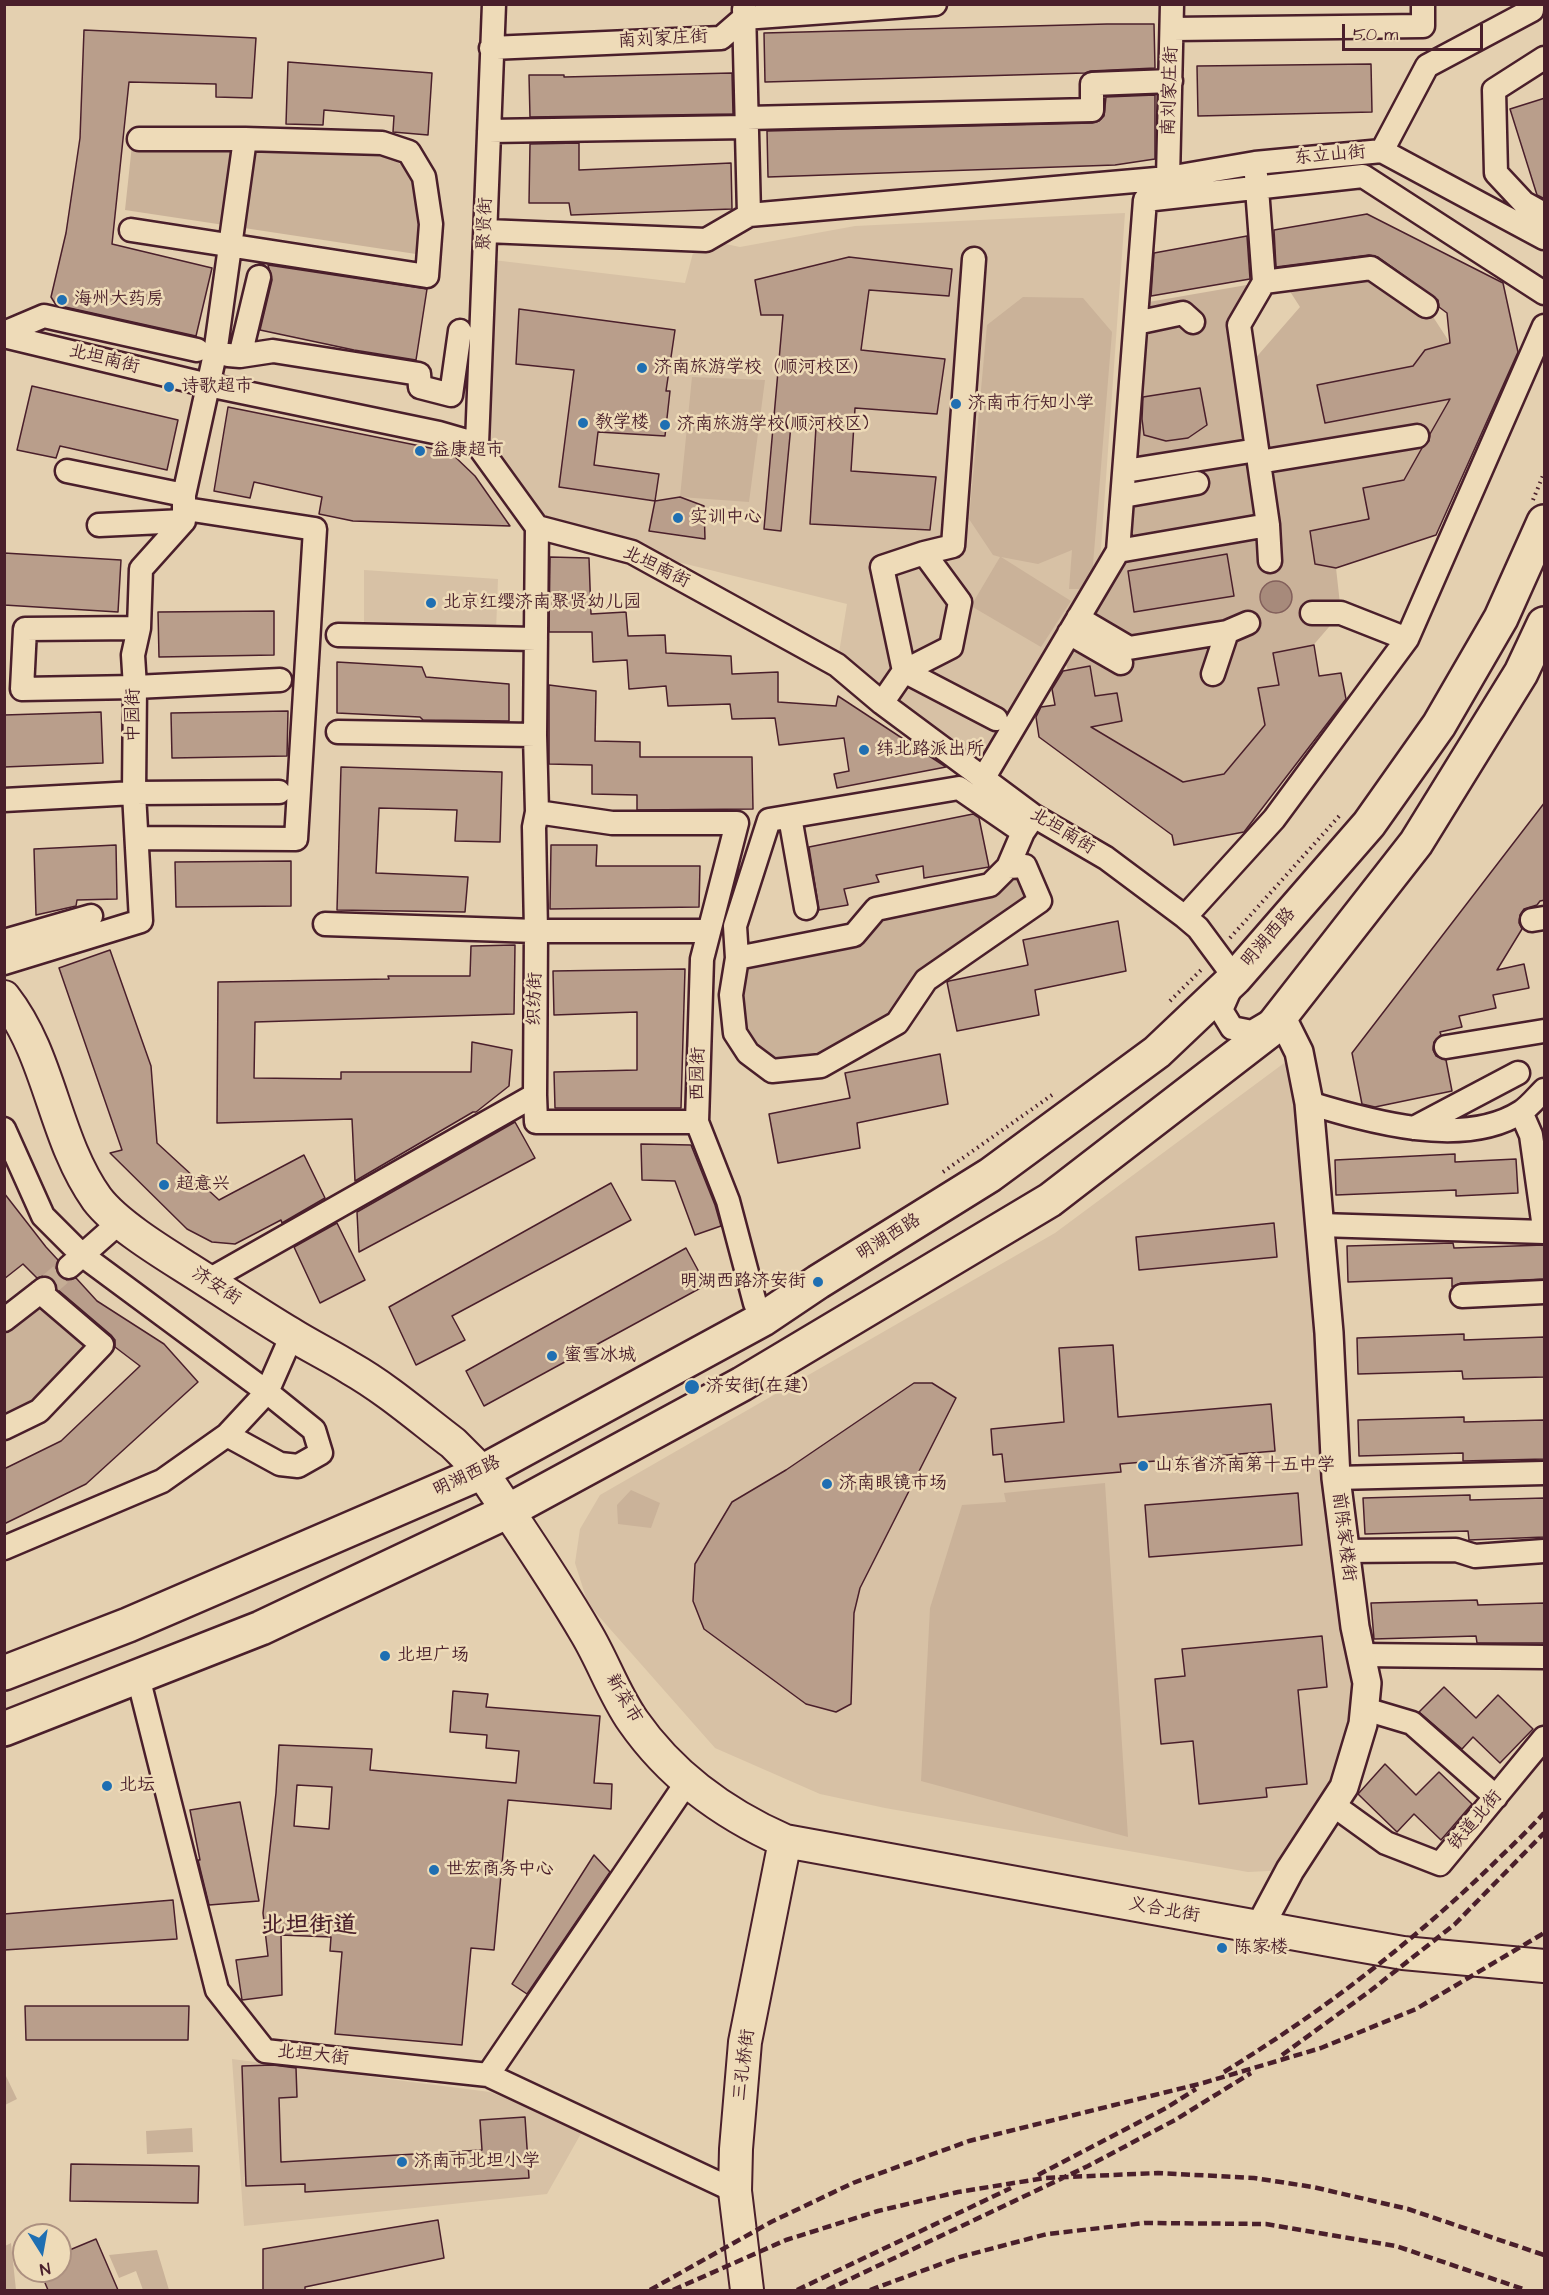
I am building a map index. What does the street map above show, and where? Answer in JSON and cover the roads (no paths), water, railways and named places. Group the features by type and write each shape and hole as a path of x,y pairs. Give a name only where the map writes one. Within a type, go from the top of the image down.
{"main road":[{"name":"明湖西路","path":"4,1673 128,1626 482,1472 763,1319 990,1175 1157,1052 1226,965 1369,824 1439,725 1501,618 1537,514"},
{"path":"4,1729 261,1628 508,1511 742,1384 1050,1200 1269,1031 1416,843 1521,673 1545,624"},
{"name":"济安街","path":"4,997 23,1023 33,1043 58,1120 75,1161 98,1199 121,1221 162,1252 292,1335 352,1368 453,1443 482,1472 508,1511"},
{"name":"新菜市","path":"508,1511 587,1634 632,1721 660,1755 687,1782 715,1804 748,1824 785,1841"},
{"name":"义合北街","path":"785,1841 1403,1953 1545,1966"},
{"name":"三孔桥街","path":"747,2290 735,2191 736,2149 746,2042 785,1841"}],"street":[{"name":"聚贤街","path":"477,444 494,4"},
{"path":"486,231 706,240 749,215 744,11 935,4"},
{"name":"南刘家庄街","path":"1168,178 1172,4"},
{"path":"1173,29 1423,26 1423,4"},
{"path":"1382,151 1428,66 1532,10 1532,4"},
{"name":"南刘家庄街","path":"491,48 721,38 744,11"},
{"path":"1545,58 1494,90 1496,172 1524,203 1545,214"},
{"path":"489,131 1092,110 1092,84 1171,81"},
{"path":"131,230 427,276 431,224 424,177 409,152 382,143 139,139"},
{"name":"中园街","path":"7,954 141,921 134,794 133,655 139,628 141,569 184,508 208,385 206,352 230,246 245,139"},
{"name":"东立山街","path":"749,215 1168,178 1255,163 1382,151 1545,238"},
{"path":"1255,163 1264,282 1239,325 1268,525 1270,561"},
{"path":"983,779 1118,551 1145,200 1363,176 1545,294"},
{"path":"904,671 882,567 952,546 974,259"},
{"path":"1264,282 1371,268 1426,306"},
{"path":"240,356 260,277"},
{"path":"1136,322 1183,314 1193,322"},
{"path":"4,334 44,316 206,352 240,356 273,351 419,374 420,387 450,395 460,331"},
{"path":"1185,917 1274,819 1407,639 1545,326"},
{"name":"北坦南街","path":"4,334 208,385 439,433 477,444"},
{"path":"1125,471 1417,436"},
{"path":"477,444 537,527"},
{"path":"67,471 184,508 315,529 296,839 137,838"},
{"path":"1123,496 1197,483"},
{"path":"99,525 184,508"},
{"path":"1118,551 1268,525"},
{"name":"北坦南街","path":"537,527 632,552 837,666 983,779 1029,824 1106,858 1185,917 1198,928 1226,965"},
{"name":"织纺街","path":"537,527 535,735 537,812 534,827 536,1122 697,1122"},
{"path":"882,703 904,671 951,647 960,602 924,553"},
{"path":"1312,613 1341,613 1407,639"},
{"path":"1074,626 1129,648 1227,632 1248,623"},
{"path":"1074,626 1121,663"},
{"path":"139,628 25,629 22,689 135,687 280,680"},
{"path":"1213,674 1227,632"},
{"path":"338,635 536,639"},
{"path":"904,671 996,719"},
{"path":"338,732 535,735"},
{"path":"737,958 854,935 876,909 990,885 1008,867 1025,866 1040,901 926,980 897,1023 821,1066 772,1071 748,1053 735,1033 731,995 737,958 735,926 770,820 958,788 1029,824 1008,867 996,899 953,906"},
{"path":"4,800 134,794 279,792"},
{"name":"西园街","path":"537,812 612,823 737,823 702,958 697,1122 728,1201 755,1303 763,1319"},
{"path":"790,817 806,908"},
{"path":"7,954 92,916"},
{"path":"325,924 536,931 709,931"},
{"path":"1226,965 1221,1010 1232,1028 1252,1032 1281,1016"},
{"name":"前陈家楼街","path":"1259,1928 1290,1870 1344,1787 1363,1725 1367,1683 1355,1627 1336,1478 1329,1333 1309,1103 1299,1052 1281,1016"},
{"path":"1446,1047 1545,1031"},
{"path":"1414,1128 1518,1073"},
{"path":"1309,1103 1370,1121 1432,1131 1487,1126 1521,1112 1545,1090"},
{"path":"207,1281 535,1095"},
{"path":"1320,1225 1545,1230 1531,1135 1521,1112"},
{"path":"5,1132 43,1216 76,1261 267,1392 314,1430 321,1453 298,1466 280,1464 227,1435"},
{"path":"76,1261 121,1221"},
{"path":"4,1320 42,1290 102,1345 39,1411 4,1428"},
{"path":"1462,1296 1545,1292"},
{"path":"4,1548 162,1481 227,1435 267,1392 292,1335"},
{"path":"1336,1478 1545,1473"},
{"path":"1345,1551 1456,1550 1475,1556 1545,1551"},
{"path":"1361,1655 1545,1657"},
{"name":"北坦大街","path":"138,1677 217,1990 266,2051 488,2075 735,2191"},
{"path":"1365,1709 1412,1723 1496,1797"},
{"name":"铁道北街","path":"1332,1804 1386,1843 1440,1864 1545,1738"},
{"path":"488,2075 687,1782"}],"tunnel":[{"path":"44,1289 69,1267"}],"railway":[{"path":"1224,2072 1329,2002 1395,1951 1458,1897 1544,1813"},
{"path":"1282,2055 1370,1991 1455,1924 1544,1833"},
{"path":"650,2290 771,2222 853,2183 969,2141 1203,2083 1321,2048 1416,2009 1544,1933"},
{"path":"827,2290 1088,2166 1175,2120 1251,2073"},
{"path":"1038,2175 1166,2108 1196,2089"},
{"path":"673,2290 786,2240 878,2211 958,2192 1045,2178 1158,2173 1254,2178 1313,2187 1408,2209 1544,2255"},
{"path":"797,2290 1011,2188"},
{"path":"870,2290 960,2257 1047,2234 1145,2223 1266,2224 1396,2246 1526,2290"}],"place":[{"name":"海州大药房","path":"62,300"},
{"name":"济南旅游学校（顺河校区）","path":"642,368"},
{"name":"诗歌超市","path":"169,387"},
{"name":"济南市行知小学","path":"956,404"},
{"name":"教学楼","path":"583,423"},
{"name":"济南旅游学校(顺河校区)","path":"665,425"},
{"name":"益康超市","path":"420,451"},
{"name":"实训中心","path":"678,518"},
{"name":"北京红缨济南聚贤幼儿园","path":"431,603"},
{"name":"纬北路派出所","path":"864,750"},
{"name":"超意兴","path":"164,1185"},
{"name":"明湖西路济安街","path":"818,1282"},
{"name":"蜜雪冰城","path":"552,1356"},
{"name":"济安街(在建)","path":"692,1387"},
{"name":"山东省济南第十五中学","path":"1143,1466"},
{"name":"济南眼镜市场","path":"827,1484"},
{"name":"北坦广场","path":"385,1656"},
{"name":"北坛","path":"107,1786"},
{"name":"世宏商务中心","path":"434,1870"},
{"name":"陈家楼","path":"1222,1948"},
{"name":"济南市北坦小学","path":"402,2162"}],"district":[{"name":"北坦街道","path":"309,1927"}]}
